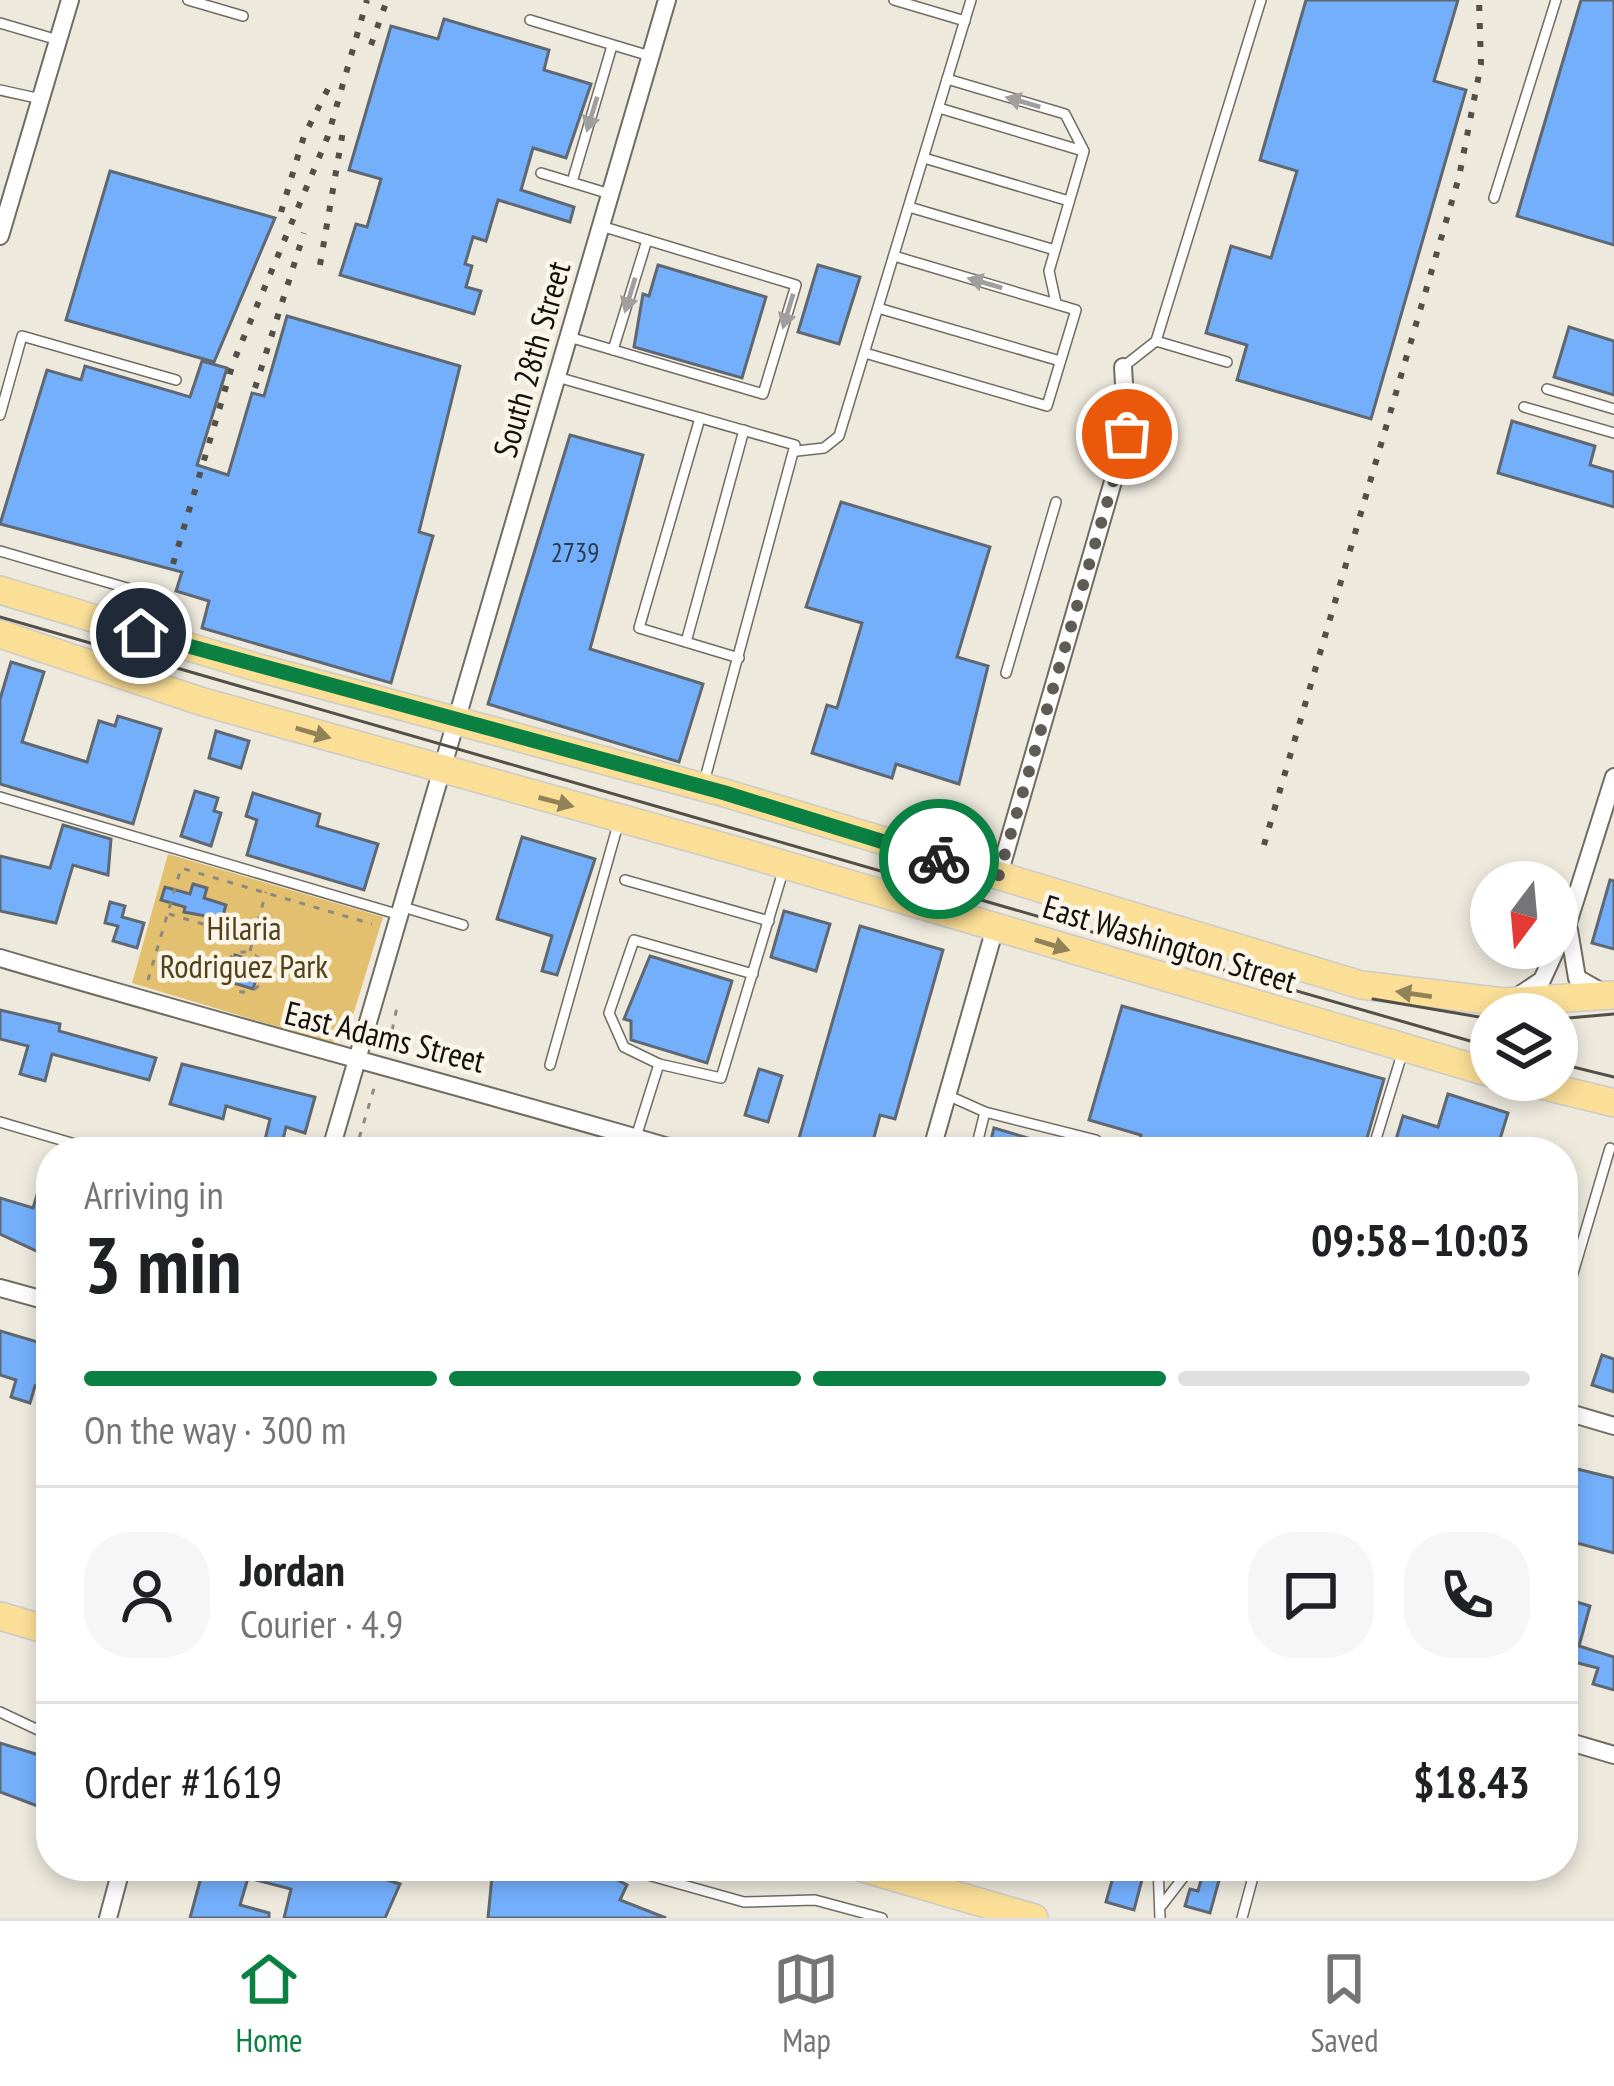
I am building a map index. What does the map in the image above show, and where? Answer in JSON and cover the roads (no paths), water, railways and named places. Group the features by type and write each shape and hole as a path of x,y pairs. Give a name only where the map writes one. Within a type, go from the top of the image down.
{"main road":[{"name":"East Washington Street","path":"0,590 456,727 702,787 1303,968 1396,992 1470,1000"},
{"name":"East Washington Street","path":"0,634 200,701 785,865 1470,1067"},
{"name":"East Washington Street","path":"1578,998 1613,995"},
{"path":"0,1616 36,1627"},
{"path":"907,1881 1034,1918"}],"street":[{"path":"0,236 3,212 70,0"},
{"name":"South 28th Street","path":"334,1137 666,0"},
{"path":"998,878 1127,434 1123,367"},
{"path":"1578,891 1614,777"},
{"path":"935,1137 995,928"},
{"name":"East Adams Street","path":"0,958 331,1056 358,1058 636,1137"},
{"path":"1521,993 1542,980 1547,969"},
{"path":"1576,969 1577,978 1613,995"},
{"path":"0,1288 36,1298"},
{"path":"1578,1415 1614,1426"},
{"path":"1578,1744 1614,1755"},
{"path":"108,1918 118,1881"}],"lane":[{"path":"188,0 243,16"},
{"path":"894,0 965,21"},
{"path":"797,451 824,448 839,436 971,0"},
{"path":"1123,367 1156,341 1261,0"},
{"path":"1494,198 1556,0"},
{"path":"530,20 650,56"},
{"path":"0,23 58,40"},
{"path":"572,182 612,46"},
{"path":"947,79 1065,114 1084,151 1049,271 1056,303"},
{"path":"0,90 41,99"},
{"path":"938,108 1084,151"},
{"path":"923,158 1070,201"},
{"path":"541,173 610,194"},
{"path":"909,207 1055,250"},
{"path":"569,337 763,394 796,285 601,226"},
{"path":"613,350 646,240"},
{"path":"865,353 1047,406 1076,310 893,256"},
{"path":"878,308 1060,361"},
{"path":"0,415 22,336 176,380"},
{"path":"1156,341 1227,362"},
{"path":"557,376 795,445 702,787"},
{"path":"1546,389 1614,409"},
{"path":"1524,407 1614,434"},
{"path":"700,418 639,628 740,658"},
{"path":"686,642 744,430"},
{"path":"1006,673 1056,502"},
{"path":"0,551 151,595 141,633"},
{"path":"0,797 402,912 463,925"},
{"path":"550,1065 619,819"},
{"path":"753,974 634,940 609,1013 624,1047 659,1064 722,1078 769,921 785,865"},
{"path":"626,880 769,921"},
{"path":"1377,1137 1403,1049"},
{"path":"636,1137 659,1064"},
{"path":"947,1095 985,1112 1088,1137"},
{"path":"979,1137 985,1112"},
{"path":"0,1122 51,1137"},
{"path":"1578,1256 1610,1148"},
{"path":"0,1712 36,1729"},
{"path":"669,1881 744,1902 815,1900 882,1918"},
{"path":"1160,1881 1160,1918"},
{"path":"1162,1905 1179,1881"},
{"path":"1242,1918 1252,1881"}],"tram line":[{"path":"0,617 1470,1041"},
{"path":"1373,999 1470,1015"},
{"path":"1578,1017 1614,1014"},
{"path":"1578,1068 1614,1077"}],"railway":[{"path":"173,564 233,363 328,136 367,0"},
{"path":"371,45 387,0"},
{"path":"1264,845 1459,177 1481,64 1479,0"},
{"path":"281,212 304,136 333,79"},
{"path":"320,265 344,125"},
{"path":"255,388 304,233"}],"park label":[{"name":"Hilaria Rodriguez Park","path":"244,946"}]}
